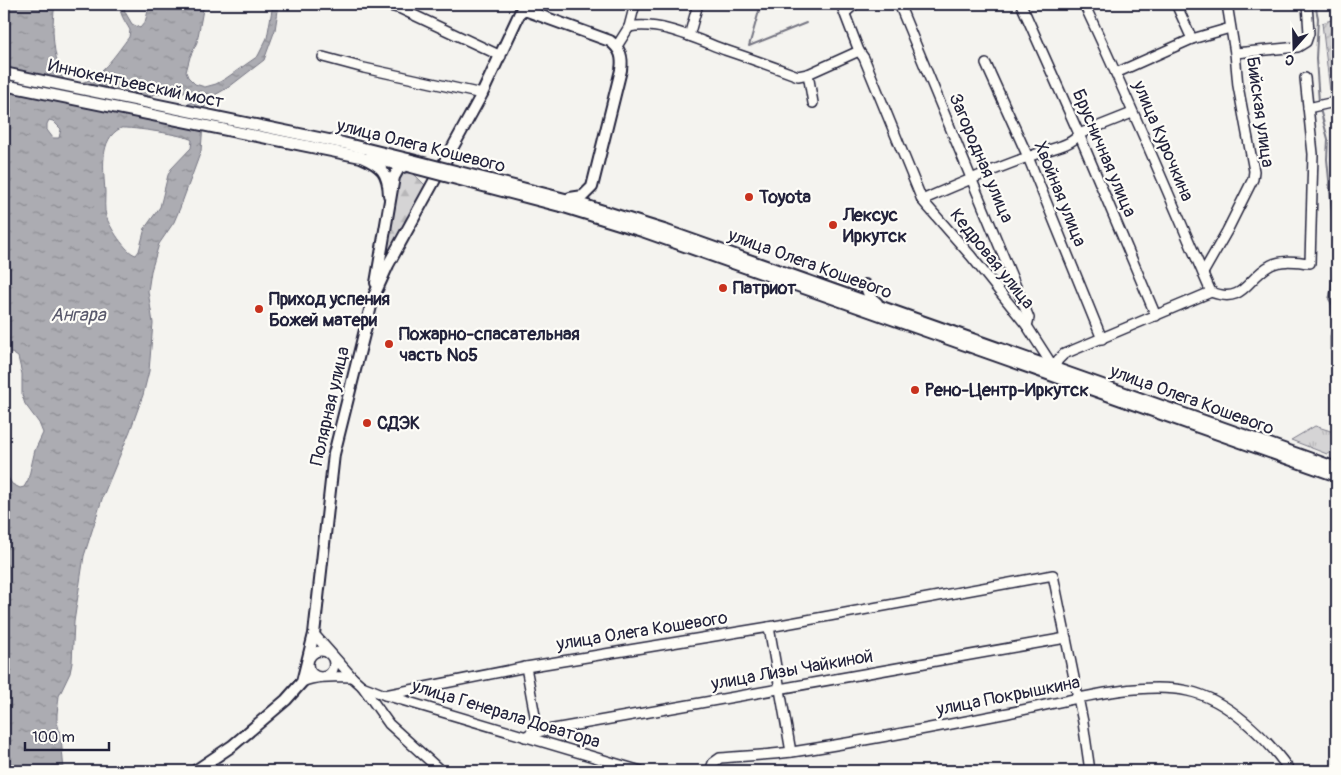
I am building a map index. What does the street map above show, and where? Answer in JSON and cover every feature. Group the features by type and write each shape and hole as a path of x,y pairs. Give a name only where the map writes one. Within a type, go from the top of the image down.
{"main road":[{"name":"Полярная улица","path":"195,771 232,746 286,700 302,682 314,634 334,454 373,298 392,257 482,94 523,6"},
{"path":"523,6 604,39 617,46 622,57 622,65 593,183 589,191 583,196 565,203"},
{"name":"Иннокентьевский мост","path":"4,73 261,131"},
{"name":"Иннокентьевский мост","path":"4,85 261,131"},
{"path":"261,131 361,157 382,169 387,178 390,194"},
{"name":"улица Олега Кошевого","path":"261,131 408,162 565,203 611,212 667,230 1337,468"},
{"name":"улица Олега Кошевого","path":"342,152 408,162"},
{"path":"373,298 390,194 396,172 408,162"},
{"path":"593,183 593,192 596,199 611,212"},
{"name":"улица Олега Кошевого","path":"565,203 1337,476"},
{"path":"865,285 870,298 887,309"}],"street":[{"path":"382,4 401,9 501,56"},
{"path":"617,46 629,27 635,4"},
{"path":"689,36 698,4"},
{"path":"843,8 855,4"},
{"name":"Загородная улица","path":"899,4 1029,318 1027,326"},
{"name":"Брусничная улица","path":"1021,4 1079,134 1156,316"},
{"name":"улица Курочкина","path":"1084,4 1116,72 1132,113 1211,292"},
{"path":"1176,4 1192,39"},
{"name":"Бийская улица","path":"1203,273 1227,231 1253,178 1254,171 1238,86 1236,53 1227,4"},
{"path":"1236,53 1298,47 1306,42 1308,34 1307,4"},
{"name":"Кедровая улица","path":"843,8 859,51 864,58 922,200 971,256 1027,326 1054,368"},
{"path":"629,27 641,25 661,28 689,36 798,76 808,74 859,51"},
{"path":"1116,72 1192,39 1230,28"},
{"path":"323,57 482,94"},
{"name":"Хвойная улица","path":"986,64 1028,157 1102,338"},
{"path":"808,74 813,104"},
{"path":"1054,368 1064,354 1211,292 1224,297 1242,291 1255,276 1272,264 1292,261 1310,263 1313,154 1305,78"},
{"path":"1308,108 1330,103"},
{"path":"922,200 972,178 1075,139 1079,134 1132,113"},
{"name":"улица Олега Кошевого","path":"385,696 526,667 769,627 1054,575 1066,638"},
{"path":"769,627 791,752"},
{"path":"314,634 332,656 362,686 389,724 441,771"},
{"path":"1066,638 1079,698 1090,771"},
{"name":"улица Лизы Чайкиной","path":"525,737 531,733 1066,638"},
{"path":"321,650 326,651 332,656 334,667 330,674 322,677 311,672 308,664 309,658 313,653 321,650"},
{"path":"526,667 538,732"},
{"path":"302,682 322,677 352,677"},
{"name":"улица Генерала Доватора","path":"362,686 385,696 641,771"},
{"name":"улица Покрышкина","path":"710,771 713,763 720,758 791,752 1009,713 1079,698 1150,688 1188,691 1210,698 1234,714 1261,736 1290,771"}],"green space":[{"path":"1337,18 1337,151 1322,23"},
{"path":"406,172 414,174 425,185 385,263 399,176"},
{"path":"1315,426 1337,433 1330,453 1327,454 1291,440"}],"water":[{"name":"Ангара","path":"4,4 55,4 53,22 54,41 59,68 62,77 72,82 81,83 91,79 100,72 129,37 130,30 121,14 120,4 124,4 125,12 132,24 140,28 145,22 150,4 204,4 197,42 186,72 195,84 205,87 225,79 258,56 267,38 273,4 279,4 275,30 264,60 229,87 208,99 204,109 201,151 174,222 159,244 151,271 148,291 153,323 149,371 143,395 103,496 84,556 74,622 72,663 70,673 59,696 57,722 61,737 64,771 4,771 4,471 12,484 20,488 24,487 28,480 35,450 43,433 39,423 25,404 22,395 22,374 18,357 12,353 4,356","holes":["189,91 195,94 194,102 185,105 151,98 153,94","49,120 53,121 61,129 59,138 53,138 47,130","121,128 135,129 170,134 192,140 191,148 171,169 168,175 160,207 145,228 139,251 136,255 118,238 105,213 104,157 109,140"]},
{"path":"1333,273 1337,279 1337,341 1330,350 1330,336 1333,326 1330,294"}],"waterway":[{"path":"761,4 749,46 806,23"},
{"path":"1315,4 1318,18 1316,59 1319,102"},
{"path":"1320,109 1328,139 1327,159 1337,263 1334,278"},
{"path":"1331,292 1329,299 1332,304"}],"place":[{"name":"Toyota","path":"749,197"},
{"name":"Лексус Иркутск","path":"833,225"},
{"name":"Патриот","path":"723,288"},
{"name":"Приход успения Божей матери","path":"259,309"},
{"name":"Пожарно-спасательная часть №5","path":"389,344"},
{"name":"Рено-Центр-Иркутск","path":"915,390"},
{"name":"СДЭК","path":"367,423"}]}
